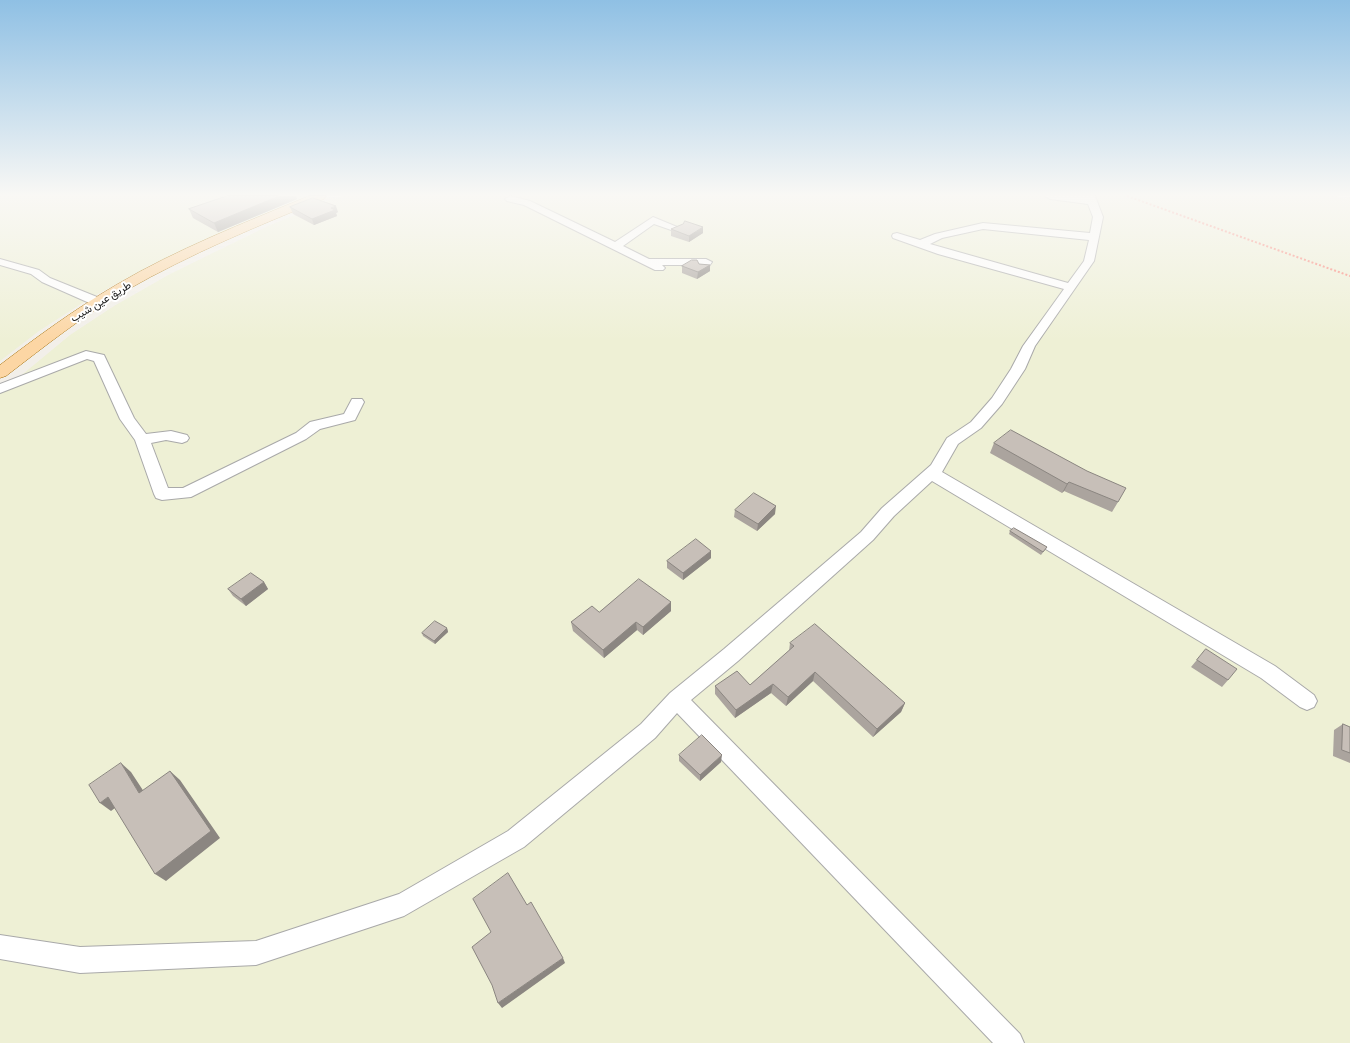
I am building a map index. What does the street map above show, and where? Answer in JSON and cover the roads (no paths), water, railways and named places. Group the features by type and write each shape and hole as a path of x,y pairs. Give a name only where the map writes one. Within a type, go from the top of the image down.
{"main road":[{"name":"طريق عين شيب","path":"0,373 52,333 98,302 157,270 210,245"}],"street":[{"path":"613,245 653,265 706,262 703,267"},
{"path":"922,245 942,252 1071,287"},
{"path":"0,947 80,960 256,953 404,904 516,839 648,730 677,699 731,655 867,536 888,512 937,468 952,441 976,425 997,401 1018,369 1029,346 1089,261 1093,245"},
{"path":"0,262 34,272 46,280 98,302"},
{"path":"0,388 86,355 99,358 127,419 142,439 162,494 185,493 300,436 316,425 350,417 357,402"},
{"path":"142,439 154,438 164,434 182,438"},
{"path":"931,473 1268,672 1307,702"},
{"path":"677,699 1011,1043"}]}
